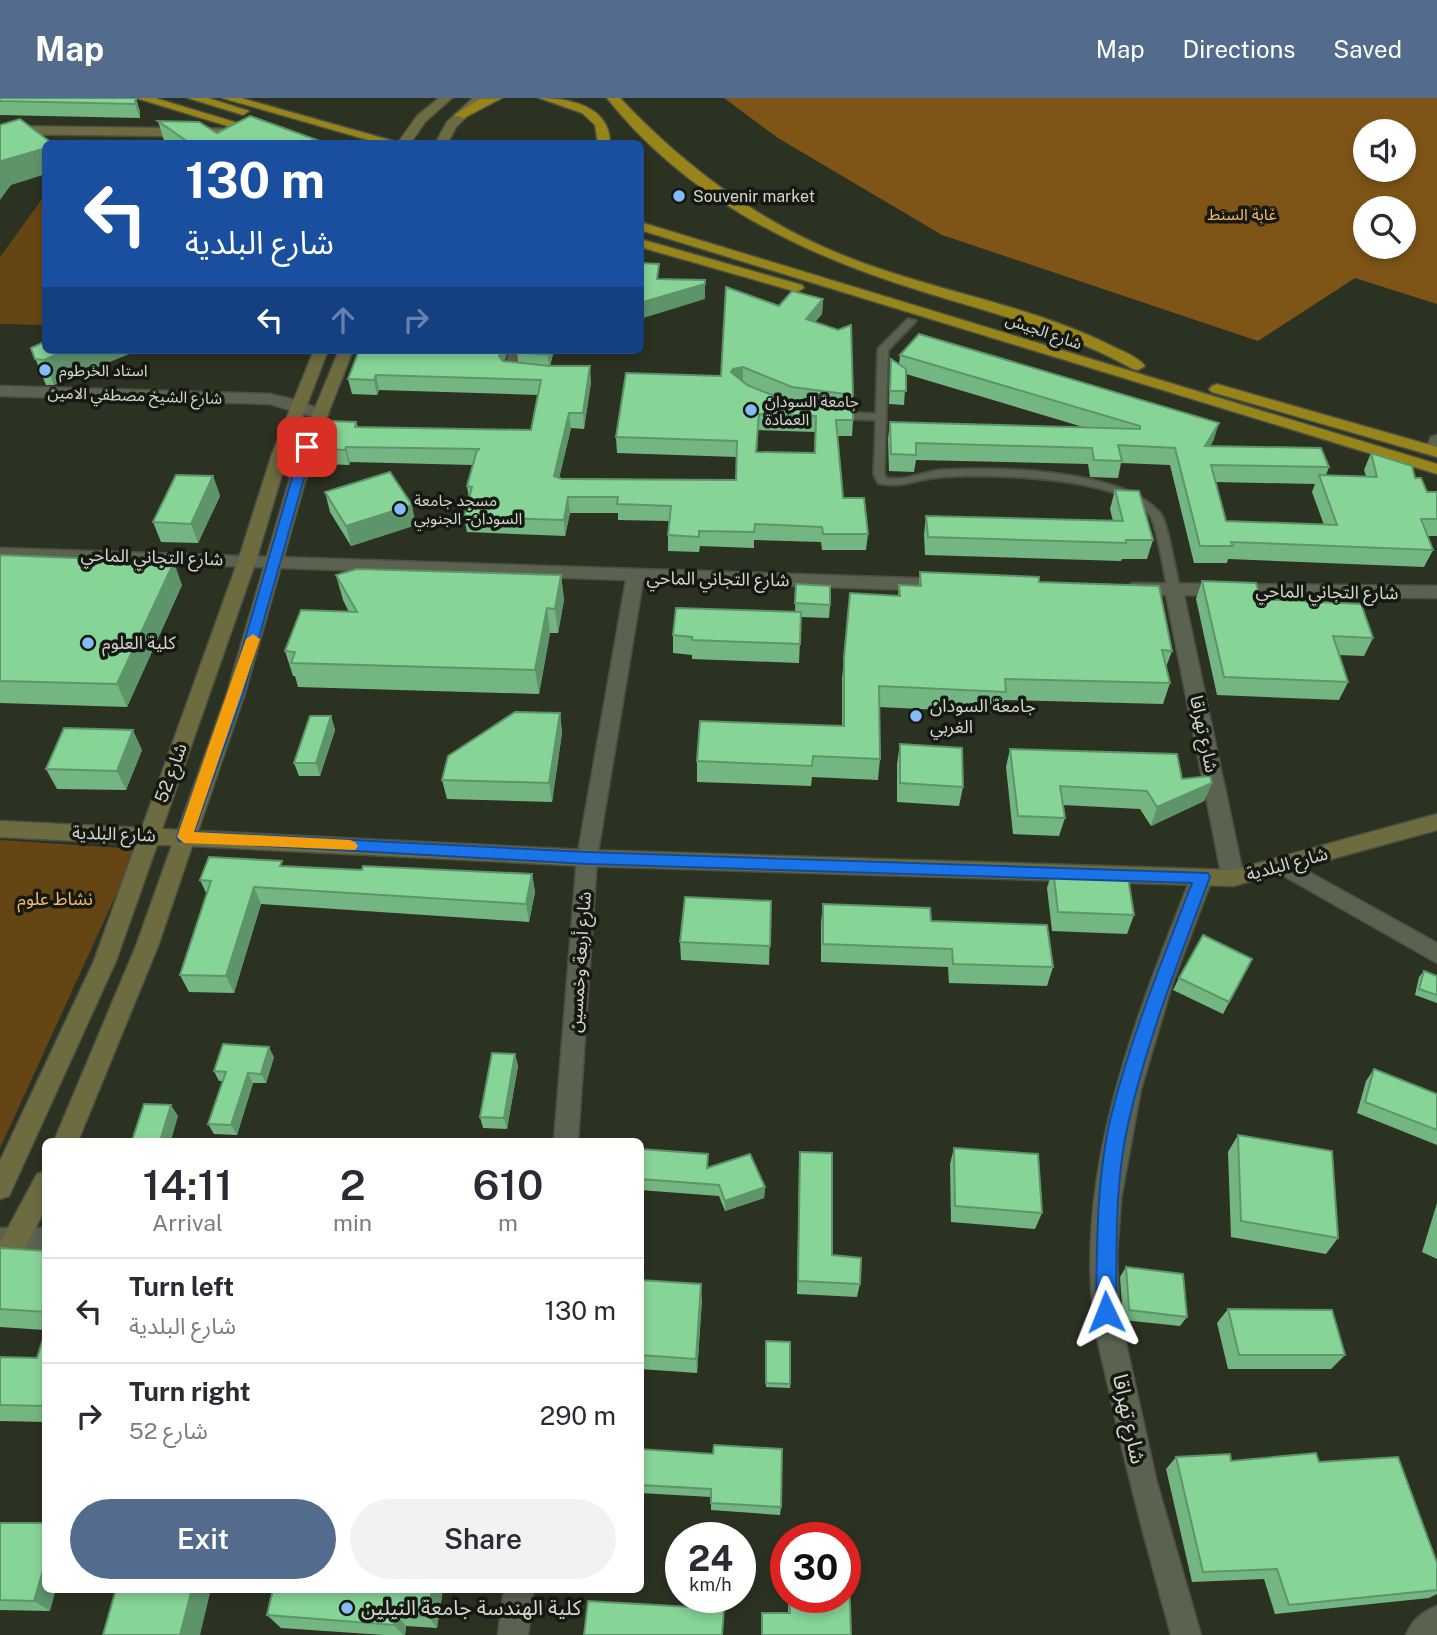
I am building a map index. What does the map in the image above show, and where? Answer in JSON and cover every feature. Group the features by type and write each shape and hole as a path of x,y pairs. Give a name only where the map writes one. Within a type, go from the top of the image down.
{"highway":[{"path":"142,98 288,140"},
{"path":"194,98 348,140"},
{"path":"228,98 386,140"},
{"path":"460,115 484,101 496,98"},
{"path":"545,98 587,111 603,127 605,140"},
{"path":"613,98 664,149 709,186 793,239 901,280 1068,331 1138,366"},
{"name":"شارع الجيش","path":"644,216 1138,366 1435,448"},
{"name":"شارع الجيش","path":"644,227 1437,469"},
{"path":"644,244 1036,355 1096,367"}],"street":[{"path":"403,140 421,119 446,98"},
{"path":"444,140 460,115 480,98"},
{"path":"0,130 264,133"},
{"name":"شارع 52","path":"0,1188 105,961 147,836 247,561 262,505 319,354"},
{"name":"شارع 52","path":"67,1138 147,946 236,694 304,458 344,354"},
{"name":"شارع الشيخ مصطفي الامين","path":"0,391 270,399 298,405 321,414"},
{"name":"شارع التجاني الماحي","path":"0,553 635,577 967,585"},
{"name":"شارع أربعة وخمسين","path":"566,1138 587,858 635,577"},
{"name":"شارع التجاني الماحي","path":"1119,589 1437,593"},
{"name":"شارع تهراقا","path":"1174,590 1233,878"},
{"name":"شارع البلدية","path":"0,829 587,858 1233,878 1437,822"},
{"path":"1282,865 1437,954"},
{"name":"شارع تهراقا","path":"1186,1635 1140,1473 1106,1312 1104,1291 1108,1204 1119,1122 1153,1004 1202,877"},
{"path":"0,1269 8,1239 42,1188"},
{"path":"8,1239 42,1240"},
{"path":"513,1635 518,1593"},
{"path":"1421,1635 1437,1621"}],"lane":[{"path":"911,321 883,349 879,474 882,481 904,484 944,473 1068,477 1117,492 1151,508 1157,516 1174,590"},
{"path":"513,354 509,372 526,375"},
{"path":"818,415 880,416"}],"green space":[{"name":"غابة السنط","path":"724,98 1437,98 1437,304 1355,278 1258,341 942,235 778,138"},
{"path":"42,199 42,325 0,324 0,257"},
{"name":"نشاط علوم","path":"0,840 137,849 0,1148"}],"building":[{"path":"0,98 136,98 135,104 0,101"},
{"path":"250,116 317,140 185,140 158,121 199,122 217,133"},
{"path":"20,119 48,140 42,140 42,149 0,163 0,125"},
{"path":"644,263 659,264 657,279 705,280 705,284 644,302"},
{"path":"726,287 779,306 792,291 823,299 806,319 838,330 851,325 853,395 792,387 743,367 731,372 747,385 782,399 853,406 853,420 836,420 843,498 864,498 868,534 823,534 822,527 755,524 754,532 699,531 699,537 668,535 671,506 617,504 618,497 568,497 564,520 464,517 472,487 467,486 477,450 480,449 321,449 331,421 356,422 355,427 531,430 541,380 376,375 374,380 348,379 358,354 500,354 503,361 550,366 590,366 583,413 569,413 554,476 562,479 736,480 737,441 616,437 626,373 721,376","holes":["759,414 816,416 815,453 756,452"]},
{"path":"919,334 1219,423 1205,446 1321,448 1329,467 1211,465 1226,521 1337,525 1319,475 1377,477 1371,453 1412,466 1415,478 1421,478 1427,492 1437,492 1437,519 1421,519 1433,550 1231,542 1233,546 1200,546 1175,448 1118,445 1122,461 1094,460 1092,448 916,443 916,455 891,454 890,422 1140,429 1140,426 900,355"},
{"path":"42,343 42,354 58,354 44,360 35,359 31,348"},
{"path":"891,359 906,369 906,391 890,391"},
{"path":"390,472 412,505 346,526 325,492"},
{"path":"176,475 213,476 191,524 153,522"},
{"path":"1115,490 1139,491 1153,540 1126,540 1126,543 928,537 926,516 1123,521"},
{"path":"0,555 174,562 117,684 0,681"},
{"path":"357,569 561,575 555,609 547,608 535,670 291,663 295,652 285,651 301,610 357,612 336,575"},
{"path":"920,572 1039,577 1039,582 1159,586 1172,651 1162,650 1170,683 1005,679 1006,692 879,686 880,759 813,756 812,766 697,761 700,721 844,726 844,658 850,593 900,596 899,585 921,586"},
{"path":"1202,581 1256,583 1261,599 1361,604 1373,638 1333,636 1348,682 1224,677"},
{"path":"796,584 830,586 830,605 795,603"},
{"path":"676,608 801,612 800,644 692,640 692,637 673,635"},
{"path":"515,712 560,713 549,783 442,780 448,756"},
{"path":"310,716 331,716 316,763 294,763"},
{"path":"64,728 133,730 117,771 46,769"},
{"path":"900,744 962,748 963,787 900,783"},
{"path":"1010,749 1177,754 1182,779 1210,776 1212,783 1157,807 1147,791 1060,786 1065,818 1018,816"},
{"path":"209,857 282,861 280,866 362,870 363,866 532,874 526,904 254,887 226,976 180,975 211,881 200,880"},
{"path":"1053,869 1127,872 1134,915 1058,912"},
{"path":"685,897 771,901 770,946 680,942"},
{"path":"823,904 930,908 931,921 1047,925 1053,967 953,964 952,949 823,944"},
{"path":"1203,935 1252,959 1229,1002 1179,978"},
{"path":"1424,971 1437,976 1437,995 1419,989"},
{"path":"223,1044 269,1047 261,1074 248,1073 231,1125 208,1124 226,1072 214,1071"},
{"path":"492,1053 515,1054 504,1118 480,1117"},
{"path":"1374,1069 1437,1094 1437,1130 1365,1102"},
{"path":"144,1104 171,1105 161,1138 133,1138"},
{"path":"1238,1135 1332,1151 1338,1238 1241,1221"},
{"path":"954,1148 1038,1154 1042,1213 955,1206"},
{"path":"644,1149 708,1154 707,1168 750,1154 765,1187 725,1201 719,1185 644,1179"},
{"path":"800,1152 832,1153 832,1255 861,1258 860,1284 798,1281"},
{"path":"0,1250 42,1251 42,1312 0,1309"},
{"path":"1126,1267 1183,1274 1187,1317 1129,1310"},
{"path":"644,1280 701,1284 696,1359 644,1355"},
{"path":"1228,1309 1332,1310 1345,1355 1239,1355"},
{"path":"766,1341 790,1342 790,1384 766,1383"},
{"path":"42,1342 42,1406 0,1405 0,1357 37,1358"},
{"path":"714,1445 782,1449 781,1507 711,1503 711,1489 644,1485 644,1449 713,1454"},
{"path":"1316,1453 1319,1462 1398,1457 1437,1563 1437,1590 1289,1605 1277,1569 1203,1572 1176,1457 1230,1454 1231,1461"},
{"path":"0,1523 42,1523 42,1574 34,1601 0,1600"},
{"path":"115,1593 191,1593 180,1635 103,1635"},
{"name":"كلية الهندسة جامعة النيلين","path":"272,1593 431,1593 428,1616 396,1614 394,1625 267,1615"},
{"path":"588,1601 665,1606 665,1613 724,1613 722,1635 584,1635"},
{"path":"762,1613 850,1613 851,1635 762,1635"}],"slow traffic":[{"path":"253,639 184,837 350,846"}],"place":[{"name":"Souvenir market","path":"679,196"},
{"name":"استاد الخرطوم","path":"45,370"},
{"name":"جامعة السودان العمادة","path":"751,410"},
{"name":"مسجد جامعة السودان - الجنوبي","path":"400,509"},
{"name":"كلية العلوم","path":"88,643"},
{"name":"جامعة السودان الغربي","path":"916,716"},
{"name":"كلية الهندسة جامعة النيلين","path":"347,1608"}],"route":[{"path":"307,447 236,694 184,837 587,858 1202,877 1153,1004 1119,1122 1108,1204 1104,1291 1106,1312"}]}
